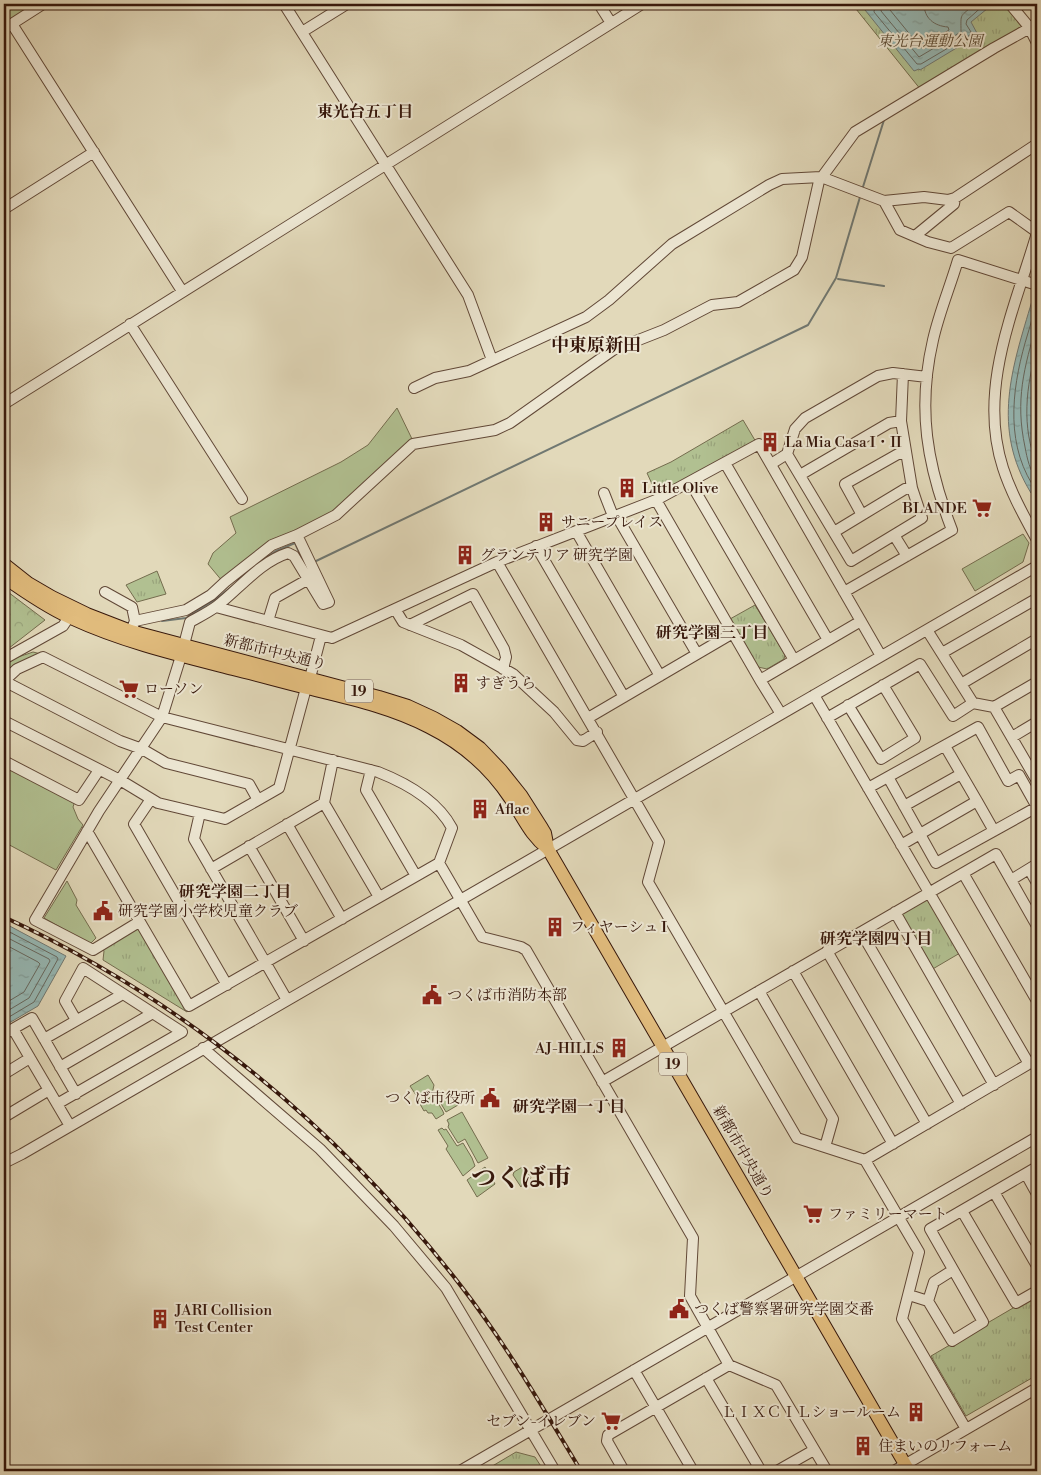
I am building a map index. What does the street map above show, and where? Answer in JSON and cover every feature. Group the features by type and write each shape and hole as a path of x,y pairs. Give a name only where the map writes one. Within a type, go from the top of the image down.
{"main road":[{"name":"新都市中央通り","path":"4,564 28,583 52,598 87,614 133,626 183,651"},
{"name":"新都市中央通り","path":"4,577 69,618 122,639 183,651 308,683 336,694 404,715 428,726 471,754 492,775 510,798 535,838 548,849 907,1468"}],"street":[{"path":"43,4 8,26 94,152 182,291"},
{"path":"284,4 468,295 492,360"},
{"path":"302,32 346,4"},
{"path":"599,4 611,23"},
{"path":"4,404 642,4"},
{"path":"1010,4 1033,26 1037,43"},
{"path":"105,592 132,608 133,626 186,610 211,596 225,582 272,545 297,535 336,515 413,444 495,430 510,423 613,350 664,330 712,305 738,302 782,278 794,270 802,257 821,177 855,132 1033,26"},
{"path":"414,388 435,378 469,370 586,317 609,300 672,244 782,179 821,177 884,200 924,197 955,198 1037,144"},
{"path":"4,209 94,152"},
{"path":"915,236 954,204 955,198"},
{"path":"884,200 900,230 951,248 1009,212 1037,233 999,358 995,389 994,422 1002,466 1010,489 1037,540"},
{"path":"844,592 952,530 936,486 925,424 927,377 933,339 958,260 1037,285"},
{"path":"130,324 242,499"},
{"path":"771,464 788,454 795,429 804,418 878,376 893,373 927,377"},
{"path":"788,454 851,561 922,518 912,488 901,421 903,374"},
{"path":"800,475 889,423 901,421"},
{"path":"216,607 332,638 497,562 656,500 759,444 881,656"},
{"path":"862,515 845,484 898,454 906,453"},
{"path":"725,463 828,640"},
{"path":"690,482 794,660"},
{"path":"834,532 906,489 912,488"},
{"path":"603,497 697,654"},
{"path":"656,500 781,714"},
{"path":"576,530 660,676"},
{"path":"139,922 93,950 34,920 87,831 162,717 190,622 216,607 242,583 276,557 288,553 294,556 323,604 329,602 297,535"},
{"path":"894,535 907,556"},
{"path":"536,546 624,697"},
{"path":"497,562 659,842 648,882 797,1138 865,1160 919,1252 902,1319 966,1429"},
{"path":"4,1163 1037,566"},
{"path":"268,621 275,598 307,580"},
{"path":"410,625 473,594 504,650 506,657 503,669"},
{"path":"942,654 1036,599 1037,602"},
{"path":"395,609 403,622 461,645 513,674 554,712 577,740 583,741 597,732"},
{"path":"4,659 63,626 69,618"},
{"path":"760,680 861,621"},
{"path":"927,630 973,704"},
{"path":"588,718 733,633"},
{"path":"4,721 120,780 158,803 225,819 279,788 321,636"},
{"path":"961,684 1037,639"},
{"path":"87,831 190,1006 439,863 452,828 442,814 418,791 394,778 333,760 162,717 43,657 17,669 4,681 120,740 142,748 166,763 249,784 258,800"},
{"path":"827,718 920,664 952,716 973,704 994,708 1037,682"},
{"path":"848,705 880,759 915,738 883,685"},
{"path":"814,696 929,893 1033,1062 865,1160"},
{"path":"994,708 1034,767 1037,781"},
{"path":"1012,737 1037,722"},
{"path":"868,788 978,727 1008,781 1019,775 1037,807 936,863 888,777"},
{"path":"945,746 994,831"},
{"path":"333,760 324,803 379,897"},
{"path":"4,761 79,800 99,770"},
{"path":"371,770 366,790 416,876"},
{"path":"904,806 961,774"},
{"path":"151,799 134,824 227,985"},
{"path":"901,845 977,801"},
{"path":"210,868 324,803"},
{"path":"200,813 194,839 287,1000"},
{"path":"287,824 342,919"},
{"path":"249,846 304,941"},
{"path":"602,1082 996,854 1037,926"},
{"path":"439,863 482,937 526,950 693,1238 690,1296 729,1365 776,1385 827,1471"},
{"path":"1011,880 1033,867 1037,882"},
{"path":"963,873 1037,1001"},
{"path":"895,912 994,1085"},
{"path":"861,932 961,1104"},
{"path":"827,952 927,1124"},
{"path":"57,1104 182,1032 83,968 65,1001 76,1020"},
{"path":"793,971 893,1144"},
{"path":"759,991 834,1119 825,1148"},
{"path":"44,1039 122,994"},
{"path":"60,1067 153,1013"},
{"path":"70,1126 30,1058 8,1032 32,1018 76,1094"},
{"path":"203,1048 320,1149 394,1226 446,1288 555,1471"},
{"path":"4,1074 30,1058"},
{"path":"4,1117 49,1090"},
{"path":"460,1471 1037,1137"},
{"path":"908,1295 928,1301 952,1341 983,1322 930,1230 1037,1167"},
{"path":"1026,1174 1037,1194"},
{"path":"994,1192 1037,1266"},
{"path":"962,1211 1016,1303 1037,1290"},
{"path":"928,1301 934,1282 953,1270"},
{"path":"624,1471 607,1441 608,1436 729,1365"},
{"path":"634,1370 693,1471"},
{"path":"706,1378 761,1471"},
{"path":"894,1471 907,1468 966,1429 1037,1388"},
{"path":"777,1471 814,1450"}],"green space":[{"path":"4,4 34,4 4,23"},
{"name":"東光台運動公園","path":"852,4 1008,4 1022,26 921,90"},
{"path":"397,408 413,441 334,512 270,543 223,582 208,564 213,553 236,533 230,517 341,462 368,445"},
{"path":"743,420 756,442 657,495 647,473 671,462"},
{"path":"1023,534 1029,543 1023,562 975,591 962,569"},
{"path":"157,571 166,594 137,602 126,585"},
{"path":"4,589 45,620 4,652"},
{"path":"755,605 785,655 784,659 767,669 758,667 730,619"},
{"path":"33,652 41,654 4,678 6,666 12,660"},
{"path":"4,764 75,801 73,807 83,825 56,870 4,842"},
{"path":"67,881 77,900 76,905 96,938 90,944 44,918"},
{"path":"928,898 960,953 931,970 900,912"},
{"path":"139,926 187,1012 103,960 104,951 102,948"},
{"path":"428,1075 434,1085 432,1094 420,1101 410,1086"},
{"path":"449,1091 458,1105 446,1112 440,1102 441,1095"},
{"path":"437,1093 438,1102 444,1114 436,1119 432,1113 424,1111 420,1104"},
{"path":"462,1112 488,1158 478,1163 465,1139 458,1143 448,1127 447,1120"},
{"path":"446,1129 457,1146 463,1143 472,1158 475,1166 463,1176 446,1149 448,1146 438,1130"},
{"path":"524,1166 531,1178 522,1183 521,1187 513,1175 514,1172"},
{"path":"485,1167 495,1184 477,1197 467,1180"},
{"path":"1037,1294 1037,1375 966,1416 931,1356"},
{"path":"516,1452 535,1457 544,1471 484,1471"}],"water":[{"name":"東光台運動公園","path":"873,4 941,4 945,9 952,4 993,4 971,22 978,35 920,70 914,71 865,10"},
{"path":"1037,299 1037,489 1031,493 1019,469 1011,445 1008,421 1012,374 1032,301"},
{"path":"4,923 66,956 38,1006 4,1026"}],"waterway":[{"path":"862,190 884,120"},
{"path":"314,562 808,325 836,278 860,197"},
{"path":"838,279 884,286"},
{"path":"266,558 276,551 295,543 299,552"},
{"path":"162,621 186,618 234,585"}],"railway":[{"path":"4,917 70,950 134,988 196,1029 255,1074 311,1122 364,1174 414,1228 461,1286 509,1353 581,1471"}],"place":[{"name":"La Mia Casa I・II","path":"770,442"},
{"name":"Little Olive","path":"627,488"},
{"name":"BLANDE","path":"982,508"},
{"name":"サニープレイス","path":"546,522"},
{"name":"グランテリア 研究学園","path":"465,555"},
{"name":"すぎうら","path":"461,683"},
{"name":"ローソン","path":"129,689"},
{"name":"Aflac","path":"480,809"},
{"name":"研究学園小学校児童クラブ","path":"103,911"},
{"name":"フィヤーシュ I","path":"555,927"},
{"name":"つくば市消防本部","path":"432,995"},
{"name":"AJ-HILLS","path":"619,1048"},
{"name":"つくば市役所","path":"490,1098"},
{"name":"ファミリーマート","path":"813,1214"},
{"name":"つくば警察署研究学園交番","path":"679,1309"},
{"name":"JARI Collision Test Center","path":"160,1319"},
{"name":"ＬＩＸＣＩＬショールーム","path":"916,1412"},
{"name":"セブン-イレブン","path":"611,1421"},
{"name":"住まいのリフォーム","path":"863,1446"}],"district":[{"name":"東光台五丁目","path":"365,111"},
{"name":"中東原新田","path":"596,345"},
{"name":"研究学園三丁目","path":"712,632"},
{"name":"研究学園二丁目","path":"235,891"},
{"name":"研究学園四丁目","path":"876,938"},
{"name":"研究学園一丁目","path":"569,1106"},
{"name":"つくば市","path":"521,1177"}]}
